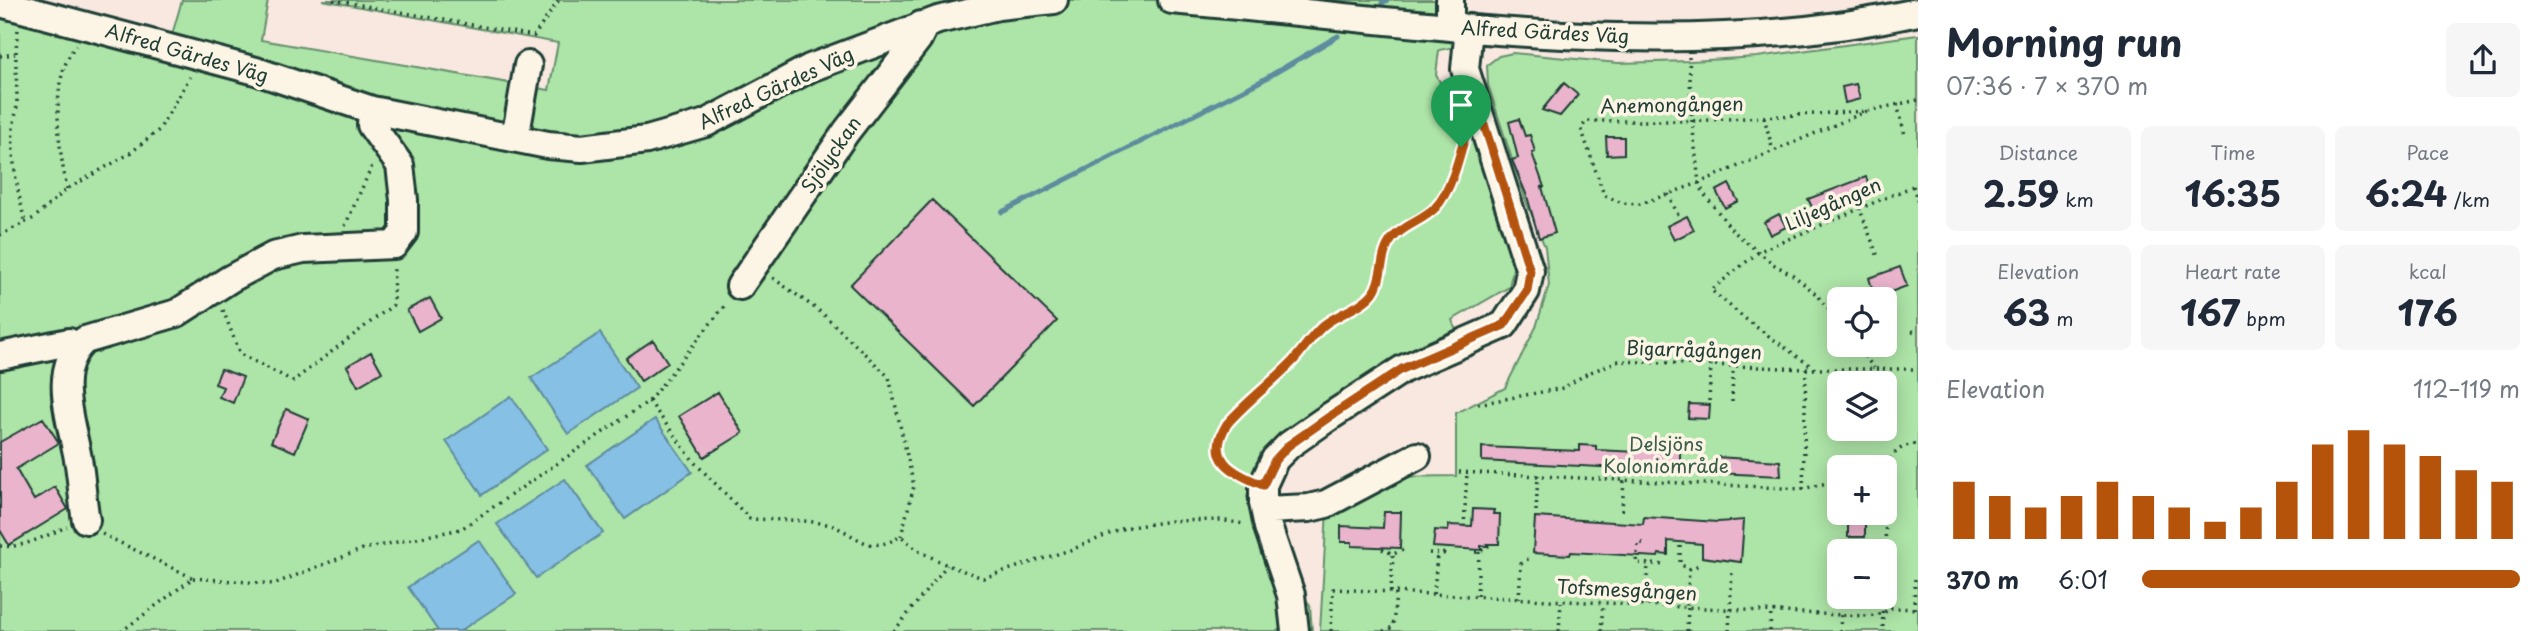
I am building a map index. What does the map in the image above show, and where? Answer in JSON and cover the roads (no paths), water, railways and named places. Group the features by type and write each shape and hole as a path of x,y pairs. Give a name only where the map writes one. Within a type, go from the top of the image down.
{"street":[{"name":"Alfred Gärdes Väg","path":"11,6 256,71 372,110 548,145 582,148 647,141 706,123 810,68 921,25 979,9 1054,0"},
{"name":"Alfred Gärdes Väg","path":"1172,0 1599,37 1686,37 1810,30 1877,21 1918,12"},
{"path":"1295,631 1291,595 1265,507 1275,460 1289,445 1402,369 1504,325 1517,310 1527,291 1530,271 1465,69 1460,27 1450,0"},
{"name":"Sjölyckan","path":"747,275 846,132 918,38 922,32 921,25"},
{"path":"513,137 528,65"},
{"path":"86,520 78,460 67,410 66,379 76,347 85,340 177,313 273,256 303,249 394,245 404,232 400,165 371,125 372,110"},
{"path":"0,356 69,342 76,347"},
{"path":"1265,507 1309,508 1326,505 1417,456"}],"water":[{"path":"600,333 637,388 568,434 531,378"},
{"path":"511,396 547,449 482,495 446,441"},
{"path":"655,419 692,472 625,519 587,465"},
{"path":"565,479 603,533 536,578 497,524"},
{"path":"479,540 516,594 460,631 438,631 408,587"}],"waterway":[{"path":"1382,3 1388,0"},
{"path":"1002,212 1261,81 1338,36"}],"park label":[{"name":"Delsjöns Koloniområde","path":"1666,455"}]}
